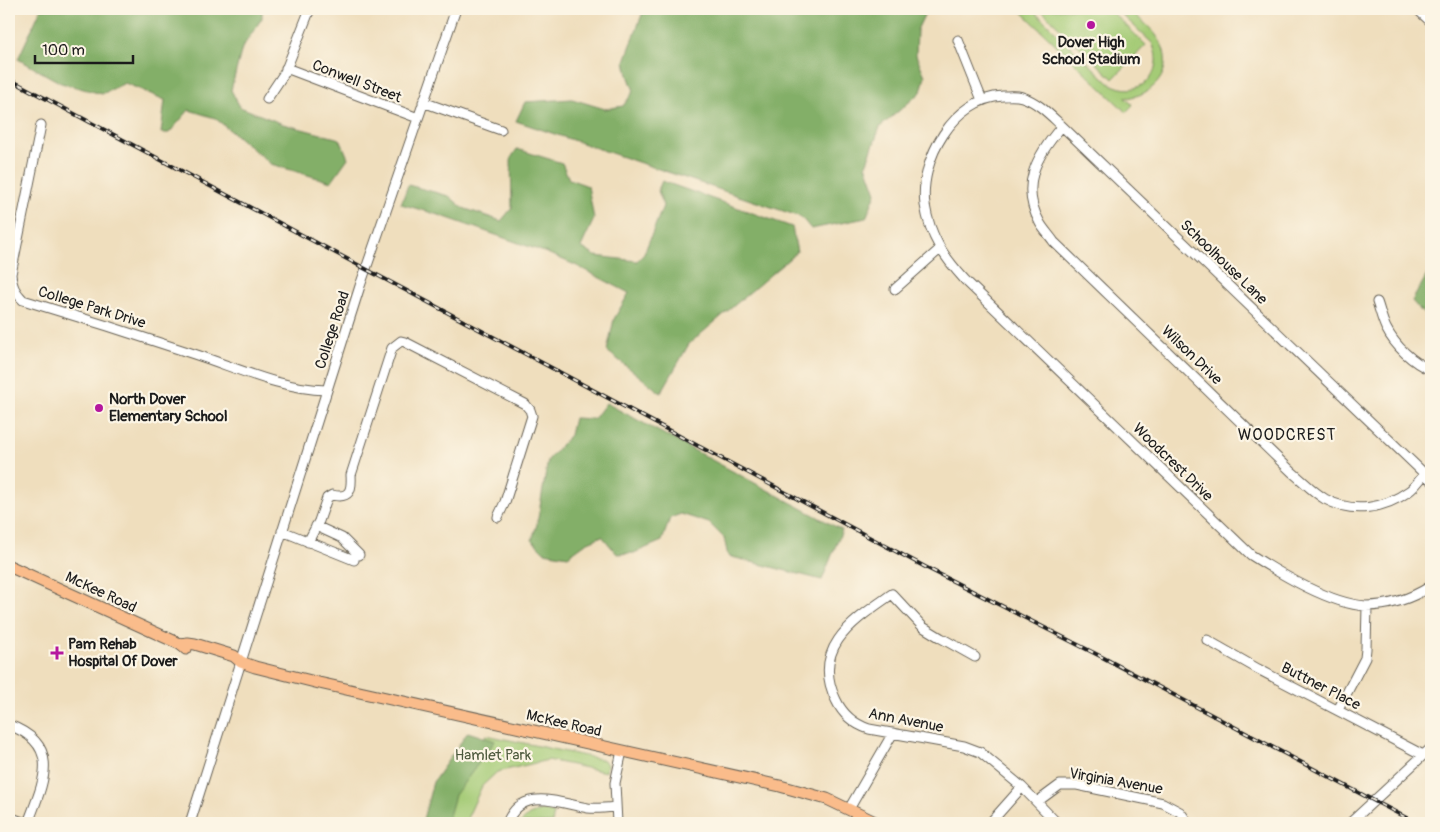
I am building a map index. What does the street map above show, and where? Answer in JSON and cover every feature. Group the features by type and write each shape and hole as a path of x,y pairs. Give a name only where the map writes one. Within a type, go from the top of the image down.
{"main road":[{"name":"McKee Road","path":"9,566 180,644 188,642 234,656 241,662 255,667 780,786 827,800 877,823"}],"street":[{"path":"266,99 277,86 286,68 310,9"},
{"name":"College Road","path":"190,823 326,390 456,9"},
{"path":"1416,9 1431,22"},
{"path":"958,40 982,100"},
{"name":"Conwell Street","path":"286,68 418,118"},
{"name":"Schoolhouse Lane","path":"982,100 996,96 1012,96 1022,97 1038,104 1428,477"},
{"name":"Woodcrest Drive","path":"982,100 955,118 940,139 929,167 925,190 925,204 932,233 948,261 1251,555 1269,567 1325,595 1367,606 1398,602 1431,586"},
{"name":"Conwell Street","path":"423,102 501,130"},
{"name":"College Park Drive","path":"41,125 11,274 11,284 15,292 23,300 119,329 276,381 309,389 326,390"},
{"name":"Wilson Drive","path":"1062,126 1046,144 1032,173 1032,198 1041,224 1054,242 1292,472 1313,491 1326,499 1342,506 1358,508 1387,504 1428,477"},
{"path":"895,288 940,249"},
{"path":"1377,302 1386,329 1402,350 1422,366 1431,370"},
{"path":"308,542 329,495 340,496 349,492 352,486 351,475 392,348 401,341 500,391 524,404 530,410 532,416 505,502 498,517"},
{"path":"282,531 308,542 356,557 342,538 316,526"},
{"name":"Ann Avenue","path":"975,657 923,626 892,594 856,620 843,632 831,656 829,674 834,696 849,719 862,726 972,749 988,757 1022,787 1057,823"},
{"path":"1338,710 1365,658 1367,606"},
{"name":"Buttner Place","path":"1207,640 1258,669 1423,755"},
{"path":"9,724 30,736 41,750 44,759 44,777 26,823 9,817"},
{"path":"849,809 893,733"},
{"path":"1350,823 1431,748"},
{"path":"617,823 615,782 622,751"},
{"name":"Virginia Avenue","path":"1037,802 1060,785 1078,785 1163,803 1180,812 1188,823"},
{"path":"990,823 1022,787"},
{"path":"507,823 514,812 526,803 534,800 549,800 594,809 616,807"}],"green space":[{"path":"41,9 262,9 262,18 242,48 231,90 240,107 283,124 340,139 348,158 331,182 271,164 215,118 189,110 169,133 161,133 165,100 125,83 102,94 61,83 18,59"},
{"path":"644,9 927,9 917,30 916,55 925,76 921,92 880,127 866,165 876,193 866,218 811,229 801,217 516,121 525,102 572,99 605,109 623,106 634,91 625,61"},
{"path":"1019,9 1032,9 1109,83 1120,88 1130,89 1147,81 1153,74 1156,65 1156,54 1152,43 1116,9 1129,9 1151,29 1161,43 1165,54 1163,73 1159,81 1144,93 1125,98 1133,105 1126,112"},
{"path":"1040,9 1109,9 1146,45 1113,79"},
{"path":"517,149 562,163 569,179 588,186 594,219 581,247 595,256 637,261 644,254 663,206 658,190 662,181 792,227 797,252 689,344 661,393 607,351 614,319 629,293 547,253 439,215 401,204 408,185 449,196 463,208 501,221 512,208 511,158"},
{"path":"1431,268 1431,322 1412,301"},
{"path":"606,403 842,530 822,580 728,556 724,538 709,523 681,514 670,518 662,541 634,553 617,554 602,536 586,543 568,556 544,552 532,540 537,524 548,460 570,435 574,418 594,419"},
{"path":"468,732 495,741 455,795 447,823 422,823 433,782"},
{"name":"Hamlet Park","path":"486,735 604,760 607,765 606,772 548,760 497,772 482,786 465,823 432,823 462,762"},
{"path":"542,810 554,813 552,823 520,823 529,815"}],"railway":[{"path":"9,79 929,569 1102,657 1416,823"}],"place":[{"name":"Dover High School Stadium","path":"1091,25"},
{"name":"North Dover Elementary School","path":"99,408"},
{"name":"Pam Rehab Hospital Of Dover","path":"57,653"}],"district":[{"name":"WOODCREST","path":"1287,434"}]}
